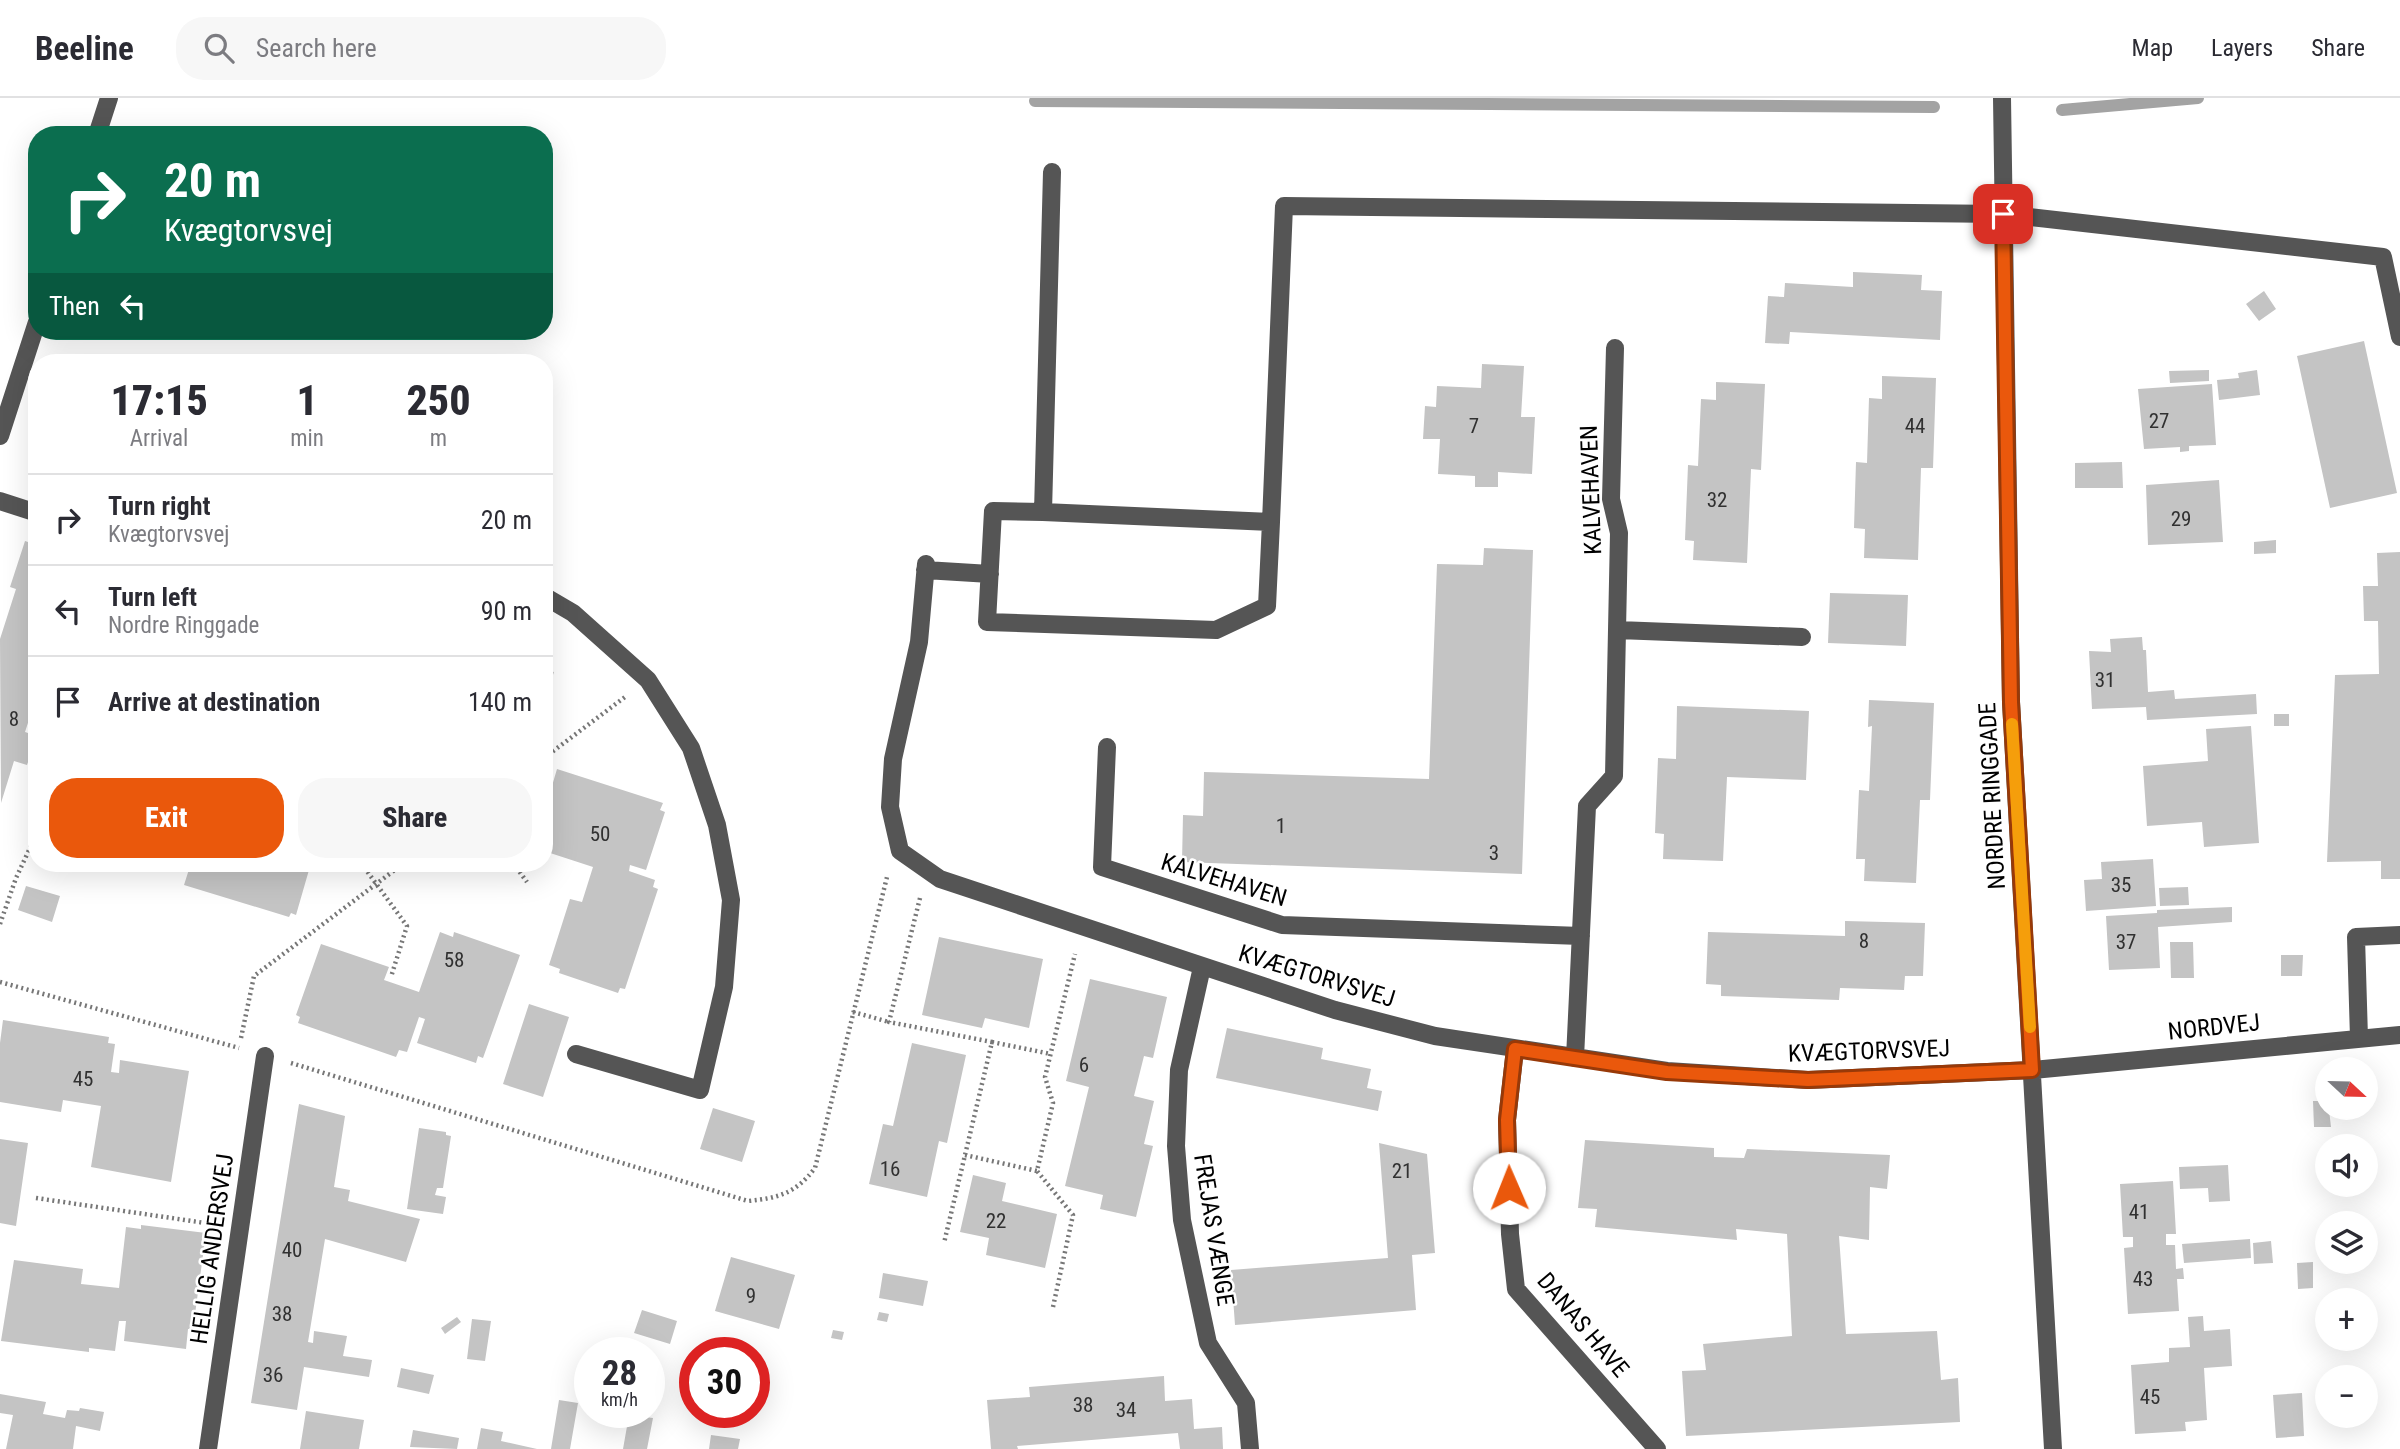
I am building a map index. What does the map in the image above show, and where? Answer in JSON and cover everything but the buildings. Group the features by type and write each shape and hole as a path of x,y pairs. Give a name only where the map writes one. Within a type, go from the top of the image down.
{"street":[{"path":"100,126 109,98"},
{"name":"NORDRE RINGGADE","path":"2002,98 2011,702 2053,1449"},
{"path":"1043,512 1052,172"},
{"path":"1271,522 993,511 987,622 1216,630 1267,606 1271,522 1284,206 2003,214 2383,257 2399,326"},
{"path":"0,436 31,340"},
{"name":"KALVEHAVEN","path":"1575,1058 1587,806 1614,776 1619,533 1611,499 1615,348"},
{"path":"0,501 28,510"},
{"path":"900,851 890,807 893,759 919,642 925,567 990,574"},
{"path":"553,601 573,613 648,680 691,748 717,825 731,900 724,987 700,1090 576,1054"},
{"path":"1618,630 1802,638"},
{"name":"KALVEHAVEN","path":"1107,747 1102,867 1282,925 1581,936"},
{"name":"KVÆGTORVSVEJ","path":"900,851 940,879 1347,1013 1435,1036 1667,1072 1808,1080 2032,1070"},
{"path":"2359,1038 2356,937 2400,935"},
{"name":"FREJAS VÆNGE","path":"1202,967 1178,1070 1176,1146 1182,1220 1208,1343 1246,1403 1250,1449"},
{"name":"NORDVEJ","path":"2032,1070 2400,1035"},
{"name":"DANAS HAVE","path":"1515,1049 1507,1120 1510,1234 1516,1289 1657,1449"},
{"name":"HELLIG ANDERSVEJ","path":"208,1449 265,1056"}],"path":[{"path":"553,751 648,680"},
{"path":"0,982 265,1056 748,1201 787,1194 803,1183 815,1168 886,878 900,851"},
{"path":"0,924 28,852"},
{"path":"889,1022 928,870"},
{"path":"367,872 407,926 391,977"},
{"path":"239,1049 254,976 392,872"},
{"path":"520,872 527,882"},
{"path":"1037,1171 1053,1103 1045,1077 1082,926"},
{"path":"853,1012 889,1022 1051,1055"},
{"path":"944,1243 992,1042"},
{"path":"965,1155 1037,1171 1073,1215 1053,1307"},
{"path":"36,1198 240,1228"}],"waterway":[{"path":"2062,110 2198,98"},
{"path":"1035,101 1934,107"}],"slow traffic":[{"path":"2012,724 2030,1027"}],"route":[{"path":"1509,1188 1507,1120 1515,1049 1667,1072 1808,1080 2032,1070 2011,702 2003,214"}]}
